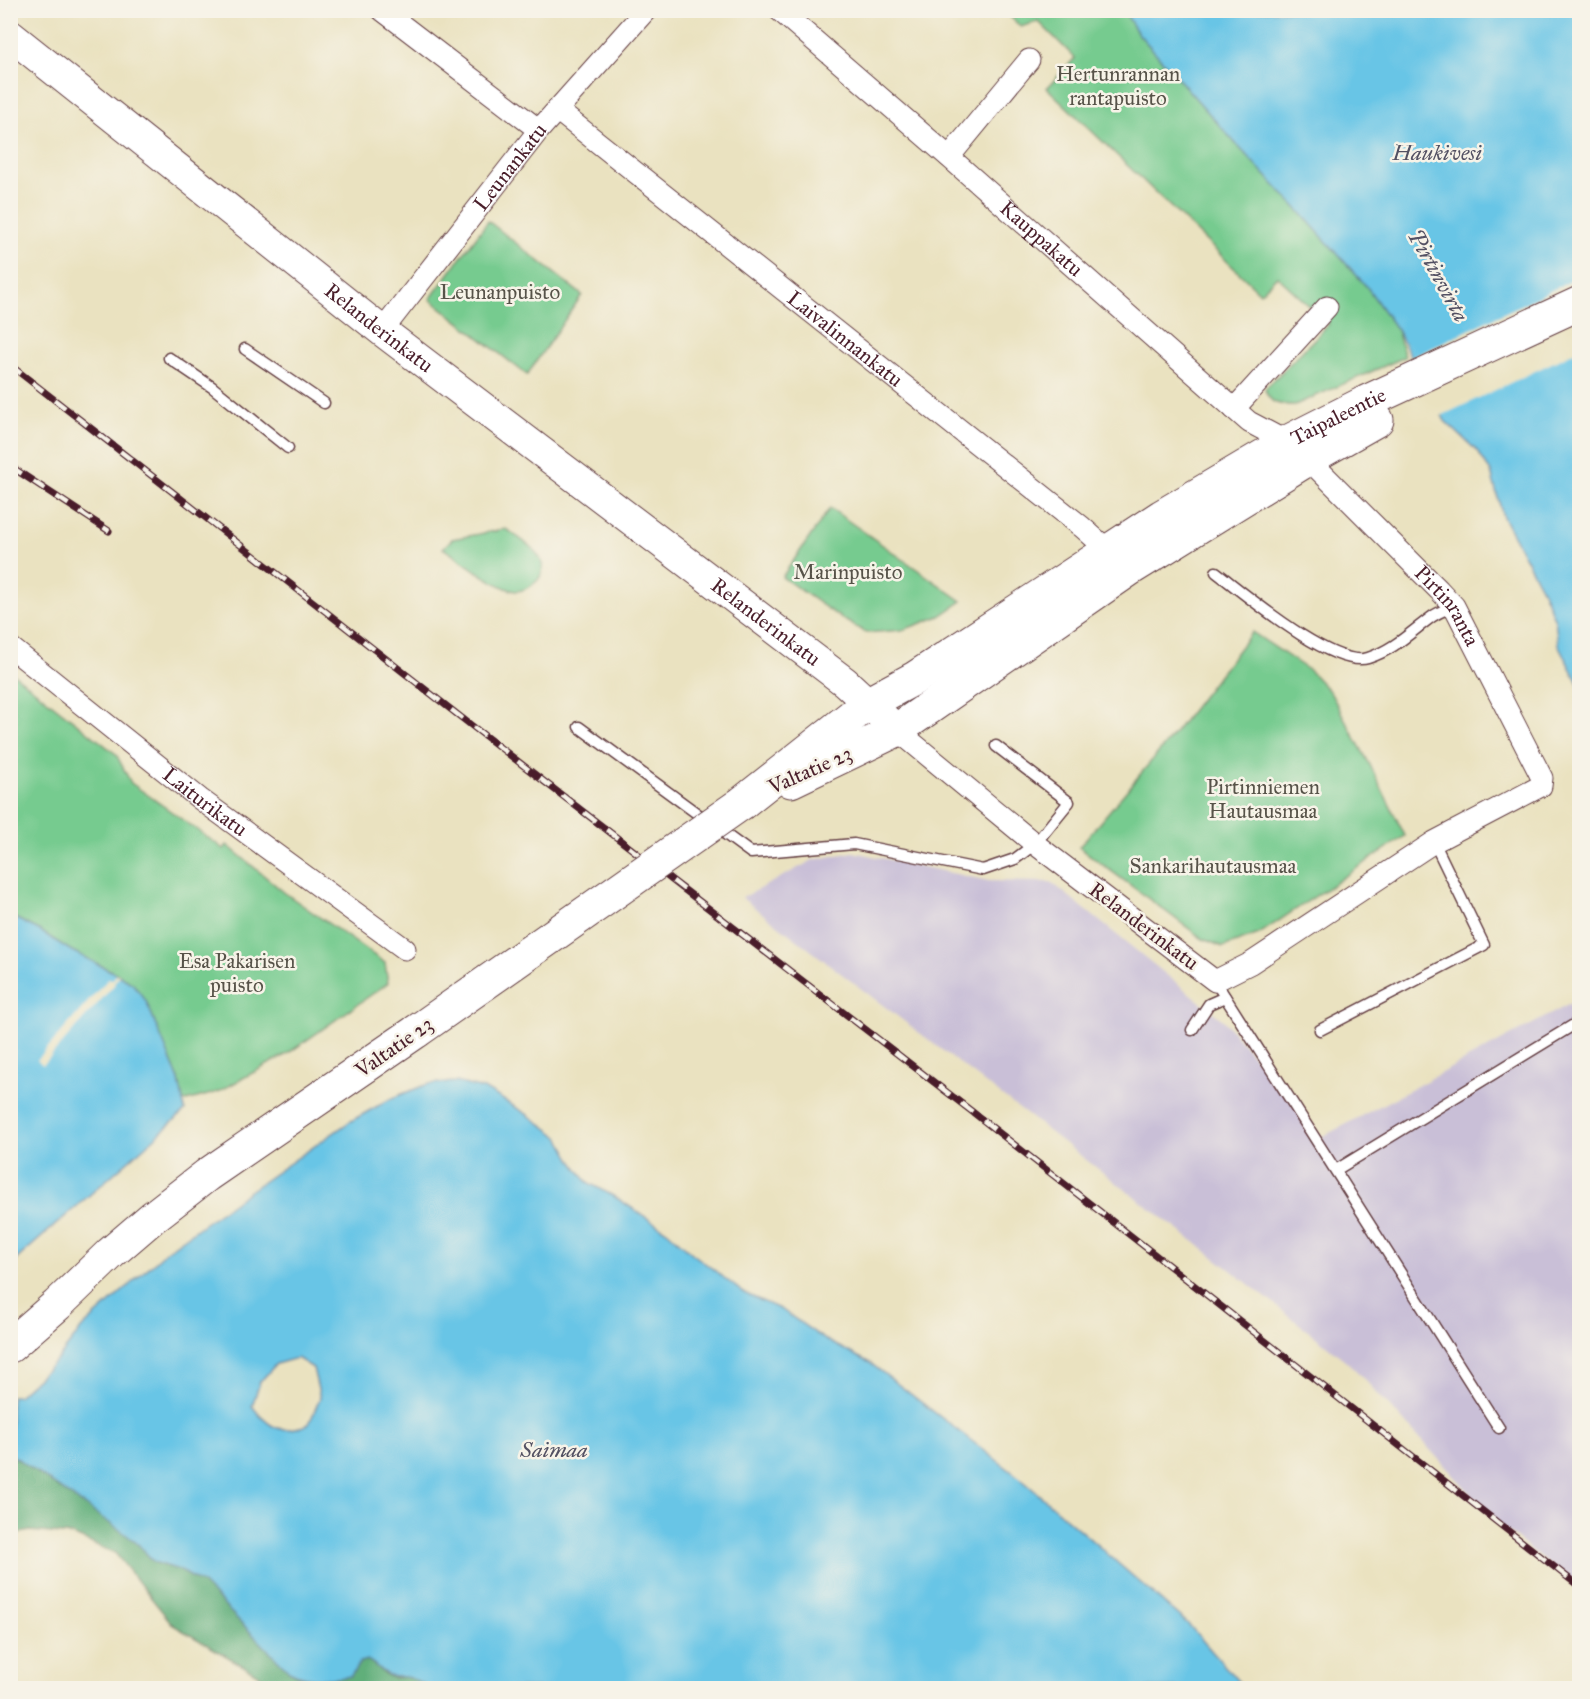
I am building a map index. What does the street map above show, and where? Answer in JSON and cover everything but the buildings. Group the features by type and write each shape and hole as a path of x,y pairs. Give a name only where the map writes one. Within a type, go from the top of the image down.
{"highway":[{"name":"Taipaleentie","path":"1119,559 1297,450 1580,303"},
{"name":"Taipaleentie","path":"1371,411 1580,325"},
{"name":"Valtatie 23","path":"10,1346 111,1253 207,1175 749,798 867,704 1119,559"},
{"name":"Valtatie 23","path":"749,798 786,783 897,730 1119,559"},
{"name":"Valtatie 23","path":"10,1370 57,1305"}],"main road":[{"name":"Relanderinkatu","path":"10,35 382,331 844,682 897,730"}],"street":[{"path":"382,10 539,130"},
{"name":"Leunankatu","path":"382,331 539,130 646,10"},
{"name":"Kauppakatu","path":"779,10 950,157 1249,423 1297,450"},
{"path":"950,157 1029,60"},
{"name":"Laivalinnankatu","path":"557,110 1119,559"},
{"path":"1234,409 1327,307"},
{"name":"Pirtinranta","path":"1297,450 1454,606 1535,760 1542,778 1541,786"},
{"name":"Laiturikatu","path":"10,647 200,799 405,949"},
{"name":"Relanderinkatu","path":"897,730 1035,844 1220,989 1251,963 1434,842 1541,786"}],"lane":[{"path":"245,349 324,403"},
{"path":"169,358 212,387 288,448"},
{"path":"1216,572 1281,622 1320,645 1349,658 1366,659 1392,648 1434,615 1454,606"},
{"path":"579,727 751,853 854,844 983,870 1015,859 1035,844 1069,802 996,746"},
{"path":"1320,1030 1484,945 1434,842"},
{"path":"1192,1030 1220,989 1499,1428"},
{"path":"1336,1170 1580,1021"}],"shaded area":[{"path":"853,852 989,881 1051,882 1224,1021 1322,1137 1579,999 1579,1587 1502,1527 1350,1364 1227,1267 742,898 813,860"}],"green space":[{"name":"Hertunrannan rantapuisto","path":"1004,11 1124,11 1137,32 1367,287 1397,330 1405,357 1295,405 1280,404 1269,398 1265,389 1329,324 1277,276 1260,293 1047,88 1075,58 1038,21 1021,27"},
{"name":"Leunanpuisto","path":"488,221 582,295 527,375 430,299"},
{"name":"Marinpuisto","path":"830,508 962,601 940,616 903,630 866,633 782,577"},
{"path":"506,529 535,551 542,565 542,573 537,581 522,590 516,591 500,585 443,548 452,539"},
{"name":"Pirtinniemen Hautausmaa","path":"1252,632 1310,671 1330,692 1405,836 1259,934 1223,947 1203,939 1079,847 1169,740"},
{"name":"Esa Pakarisen puisto","path":"10,671 116,754 131,783 224,849 227,845 285,893 385,963 388,983 287,1054 218,1092 183,1102 179,1080 146,1002 133,984 11,916"},
{"path":"10,1454 124,1533 138,1544 154,1562 179,1570 202,1583 289,1671 301,1677 351,1675 360,1662 368,1660 393,1678 415,1679 431,1688 284,1688 277,1681 264,1678 173,1625 115,1553 72,1535 30,1531 11,1535"}],"water":[{"name":"Haukivesi","path":"1575,10 1579,16 1579,685 1558,644 1555,621 1543,591 1503,517 1491,472 1478,452 1445,421 1397,330 1367,287 1137,32 1124,11"},
{"path":"10,916 133,984 146,1001 179,1080 185,1111 11,1264"},
{"name":"Saimaa","path":"456,1082 487,1090 525,1113 559,1137 587,1182 615,1197 667,1231 744,1293 782,1310 824,1339 870,1363 1020,1478 1189,1625 1244,1688 431,1688 412,1679 387,1675 367,1660 360,1662 351,1676 311,1678 289,1671 202,1583 179,1570 154,1562 138,1544 124,1533 11,1454 11,1396 18,1396 57,1360 82,1328 168,1250 351,1121 392,1098 428,1084","holes":["297,1358 313,1368 320,1398 309,1424 291,1429 277,1428 265,1420 252,1406 260,1382 276,1364"]}],"pier":[{"path":"1579,277 1579,350 1439,417 1408,359"},
{"path":"117,974 120,976 114,982 115,984 43,1065 37,1060 109,978 112,980"}],"railway":[{"path":"10,365 1580,1587"},
{"path":"10,466 109,531"}],"water label":[{"name":"Pirtinvirta","path":"1439,275"}],"park label":[{"name":"Sankarihautausmaa","path":"1213,866"}]}
